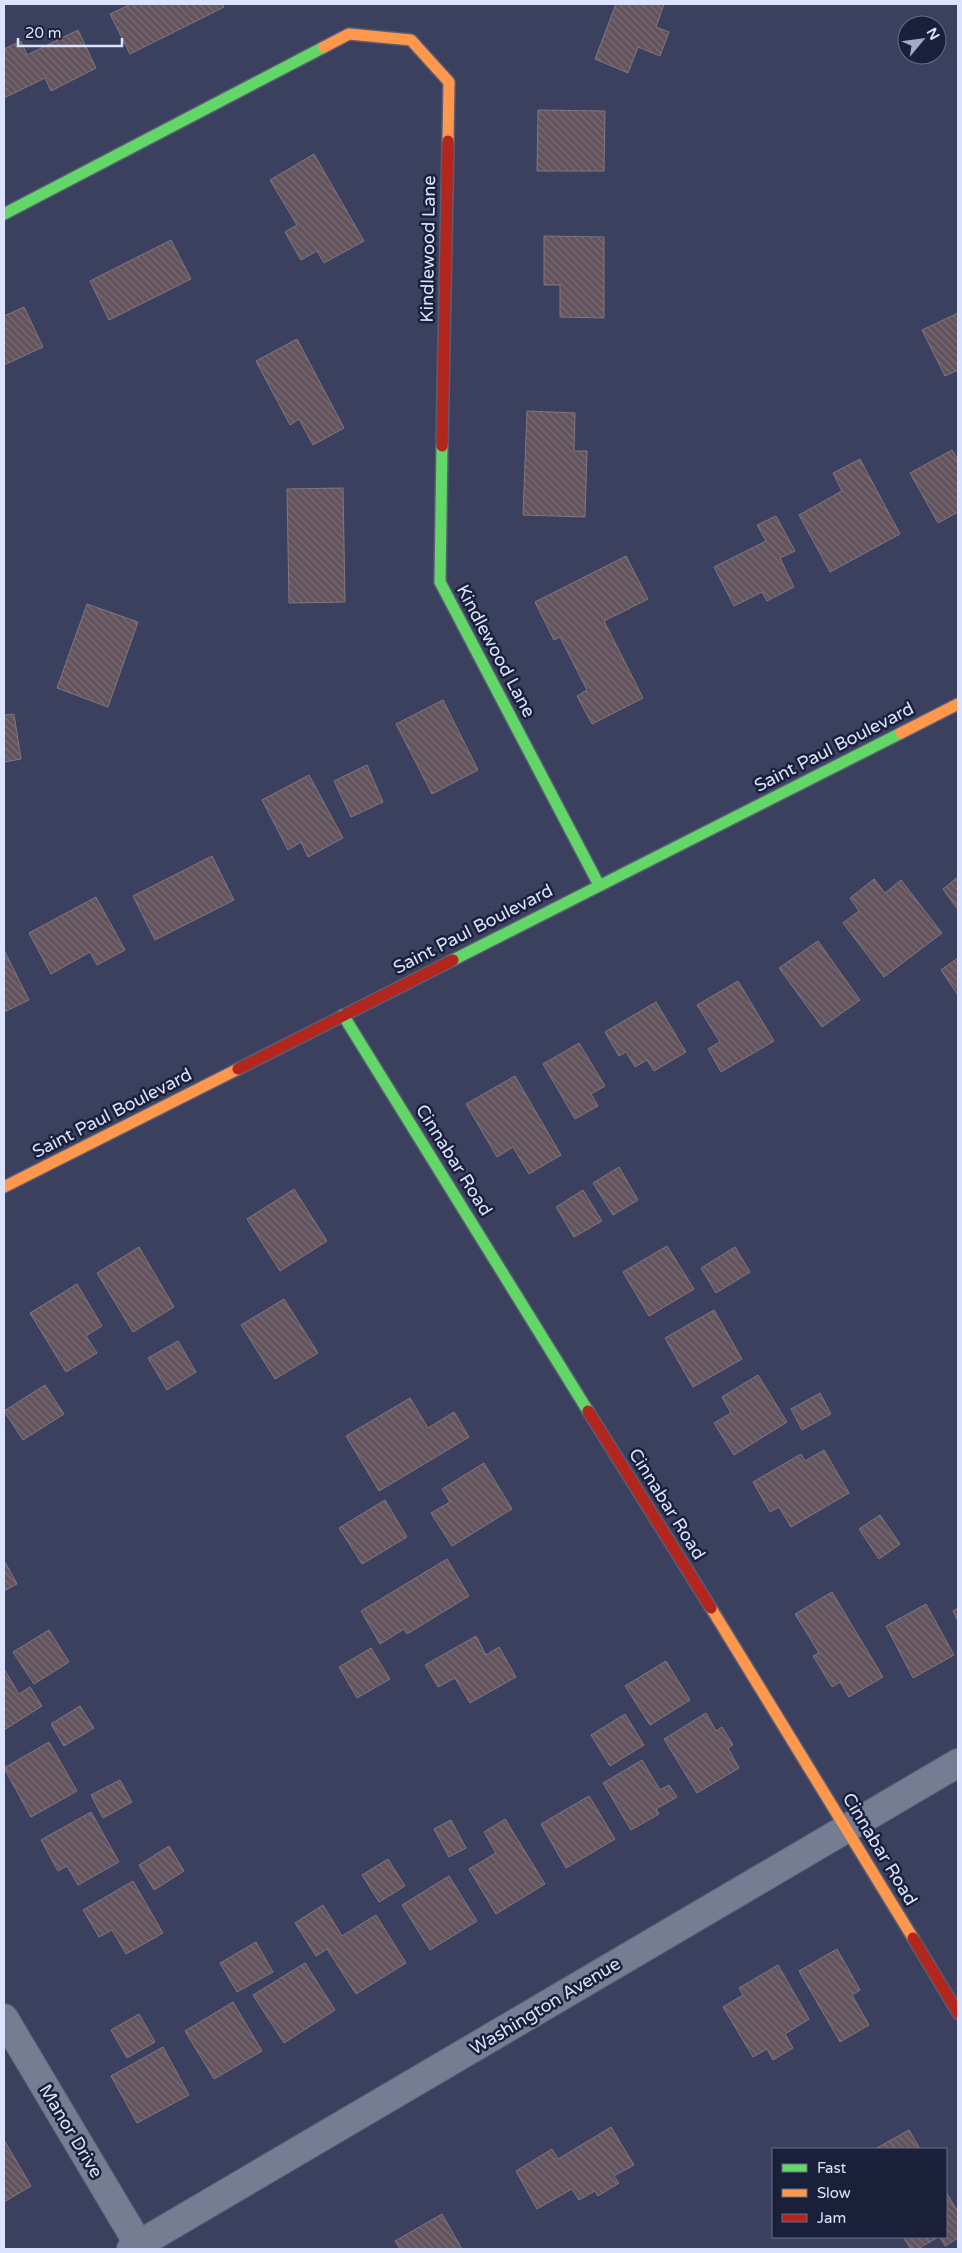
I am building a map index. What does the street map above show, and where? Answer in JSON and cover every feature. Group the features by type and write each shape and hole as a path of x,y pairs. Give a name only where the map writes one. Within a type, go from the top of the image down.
{"street":[{"name":"Kindlewood Lane","path":"4,214 349,34 411,40 448,82 440,582 599,885"},
{"name":"Saint Paul Boulevard","path":"4,1187 958,704"},
{"name":"Cinnabar Road","path":"343,1015 847,1828 958,2013"},
{"name":"Washington Avenue","path":"135,2247 958,1763"},
{"name":"Manor Drive","path":"4,2018 135,2247"}],"building":[{"path":"131,4 222,4 224,7 130,54 110,14"},
{"path":"616,4 664,4 656,27 669,32 660,56 638,47 628,73 595,59"},
{"path":"78,30 96,68 51,91 45,78 4,98 4,49 21,41 27,55"},
{"path":"538,110 605,111 604,171 537,171"},
{"path":"314,154 364,241 324,263 317,251 301,260 285,232 297,225 270,180"},
{"path":"544,236 604,237 604,318 560,317 560,285 544,285"},
{"path":"171,240 191,279 109,320 90,281"},
{"path":"24,307 43,347 4,365 4,316"},
{"path":"958,313 958,370 945,376 922,330"},
{"path":"297,339 344,428 313,445 299,419 290,425 256,361"},
{"path":"527,411 575,413 574,451 587,451 585,517 523,515"},
{"path":"952,450 958,460 958,512 938,523 910,473"},
{"path":"860,459 900,534 830,572 799,515 842,491 833,473"},
{"path":"343,488 345,602 289,603 287,489"},
{"path":"776,516 795,551 780,558 794,587 767,601 762,592 734,606 714,567 766,541 757,525"},
{"path":"626,556 648,599 604,621 643,698 592,724 577,696 587,690 560,637 554,640 535,602"},
{"path":"87,604 138,622 108,707 57,688"},
{"path":"443,700 478,770 432,794 396,724"},
{"path":"14,714 21,759 4,762 4,715"},
{"path":"367,765 383,802 351,817 334,781"},
{"path":"309,775 343,838 308,857 301,842 288,850 262,800"},
{"path":"212,856 234,900 155,940 133,896"},
{"path":"958,877 958,910 943,889"},
{"path":"874,879 885,893 901,880 942,933 884,977 843,923 859,911 850,898"},
{"path":"96,897 125,950 97,965 90,952 51,974 29,933"},
{"path":"818,941 860,1000 822,1027 779,968"},
{"path":"4,950 29,1000 4,1012"},
{"path":"958,958 958,995 941,970"},
{"path":"738,981 774,1041 721,1072 708,1049 720,1042 697,1005"},
{"path":"656,1002 686,1052 654,1071 647,1060 635,1067 626,1052 619,1056 605,1032"},
{"path":"579,1043 605,1086 591,1094 598,1106 575,1119 543,1064"},
{"path":"515,1076 561,1155 529,1174 513,1147 497,1157 466,1104"},
{"path":"619,1167 638,1200 613,1215 593,1183"},
{"path":"294,1189 327,1241 280,1271 247,1219"},
{"path":"583,1190 602,1221 574,1237 556,1207"},
{"path":"667,1246 694,1289 649,1316 623,1272"},
{"path":"139,1247 174,1307 133,1332 97,1273"},
{"path":"735,1247 750,1272 716,1293 701,1268"},
{"path":"77,1284 102,1326 86,1336 97,1353 66,1372 30,1313"},
{"path":"284,1299 318,1353 275,1379 241,1325"},
{"path":"714,1310 742,1359 693,1387 665,1338"},
{"path":"178,1341 196,1372 167,1390 148,1358"},
{"path":"758,1375 787,1422 734,1455 714,1423 731,1413 722,1397"},
{"path":"45,1385 64,1414 23,1440 4,1411"},
{"path":"820,1393 831,1414 802,1430 791,1409"},
{"path":"410,1398 428,1428 454,1412 469,1437 379,1491 346,1436"},
{"path":"824,1450 849,1493 791,1527 779,1507 770,1512 753,1482 801,1454 805,1461"},
{"path":"484,1463 512,1509 452,1546 431,1513 450,1502 442,1489"},
{"path":"385,1500 407,1537 362,1564 339,1528"},
{"path":"880,1515 900,1544 879,1559 859,1529"},
{"path":"447,1559 469,1596 407,1634 404,1629 380,1644 361,1611"},
{"path":"4,1563 17,1584 4,1591"},
{"path":"832,1592 883,1677 849,1697 840,1682 832,1687 813,1656 819,1653 795,1614"},
{"path":"926,1604 954,1655 913,1678 886,1626"},
{"path":"958,1608 958,1621 953,1611"},
{"path":"49,1630 69,1662 34,1684 13,1652"},
{"path":"476,1636 486,1655 499,1647 516,1677 470,1703 455,1678 438,1687 425,1665"},
{"path":"371,1648 390,1679 357,1698 339,1667"},
{"path":"666,1661 690,1700 650,1725 625,1686"},
{"path":"4,1669 19,1694 30,1687 42,1706 4,1730"},
{"path":"80,1706 94,1728 64,1746 51,1724"},
{"path":"706,1713 716,1731 722,1727 733,1745 728,1748 739,1768 697,1793 664,1739"},
{"path":"625,1714 644,1745 610,1766 591,1735"},
{"path":"49,1742 77,1791 31,1817 4,1768"},
{"path":"642,1760 660,1790 669,1785 677,1797 656,1809 659,1814 631,1830 603,1783"},
{"path":"120,1780 132,1802 103,1818 91,1795"},
{"path":"589,1796 615,1839 566,1868 541,1824"},
{"path":"91,1812 119,1862 78,1885 67,1866 58,1871 41,1840"},
{"path":"505,1819 545,1884 496,1914 469,1869 496,1853 484,1832"},
{"path":"451,1820 466,1848 449,1857 434,1829"},
{"path":"169,1846 184,1871 154,1890 139,1865"},
{"path":"388,1859 405,1886 379,1902 362,1875"},
{"path":"449,1876 477,1921 430,1950 402,1905"},
{"path":"133,1881 163,1933 126,1954 112,1930 99,1937 83,1910"},
{"path":"323,1905 342,1936 376,1915 406,1963 356,1994 327,1949 316,1956 295,1923"},
{"path":"256,1942 273,1972 237,1992 220,1963"},
{"path":"837,1949 860,1990 852,1995 869,2025 840,2042 799,1971"},
{"path":"305,1963 335,2010 284,2043 253,1995"},
{"path":"778,1965 809,2019 785,2034 793,2048 773,2060 767,2049 753,2057 723,2007 743,1995 739,1988"},
{"path":"233,2002 262,2051 214,2079 185,2031"},
{"path":"139,2014 155,2042 127,2058 111,2030"},
{"path":"163,2047 189,2095 137,2123 111,2076"},
{"path":"611,2127 634,2165 614,2176 619,2183 598,2196 595,2191 579,2200 572,2189 537,2209 516,2171 552,2149 558,2159"},
{"path":"909,2130 919,2148 877,2148"},
{"path":"4,2140 31,2186 4,2202"},
{"path":"947,2194 958,2212 958,2238 945,2246 941,2238 947,2238"},
{"path":"442,2214 462,2249 400,2249 395,2241"},
{"path":"904,2238 936,2238 918,2249 911,2249"}],"traffic: fast":[{"path":"4,214 324,47"},
{"path":"442,446 440,582 599,885"},
{"path":"453,960 901,733"},
{"path":"343,1015 588,1411"}],"traffic: slow":[{"path":"324,47 349,34 411,40 449,82 448,141"},
{"path":"901,733 958,704"},
{"path":"4,1187 238,1069"},
{"path":"711,1608 913,1938"}],"traffic: jam":[{"path":"442,446 448,141"},
{"path":"238,1069 453,960"},
{"path":"588,1411 711,1608"},
{"path":"913,1938 958,2013"}]}
